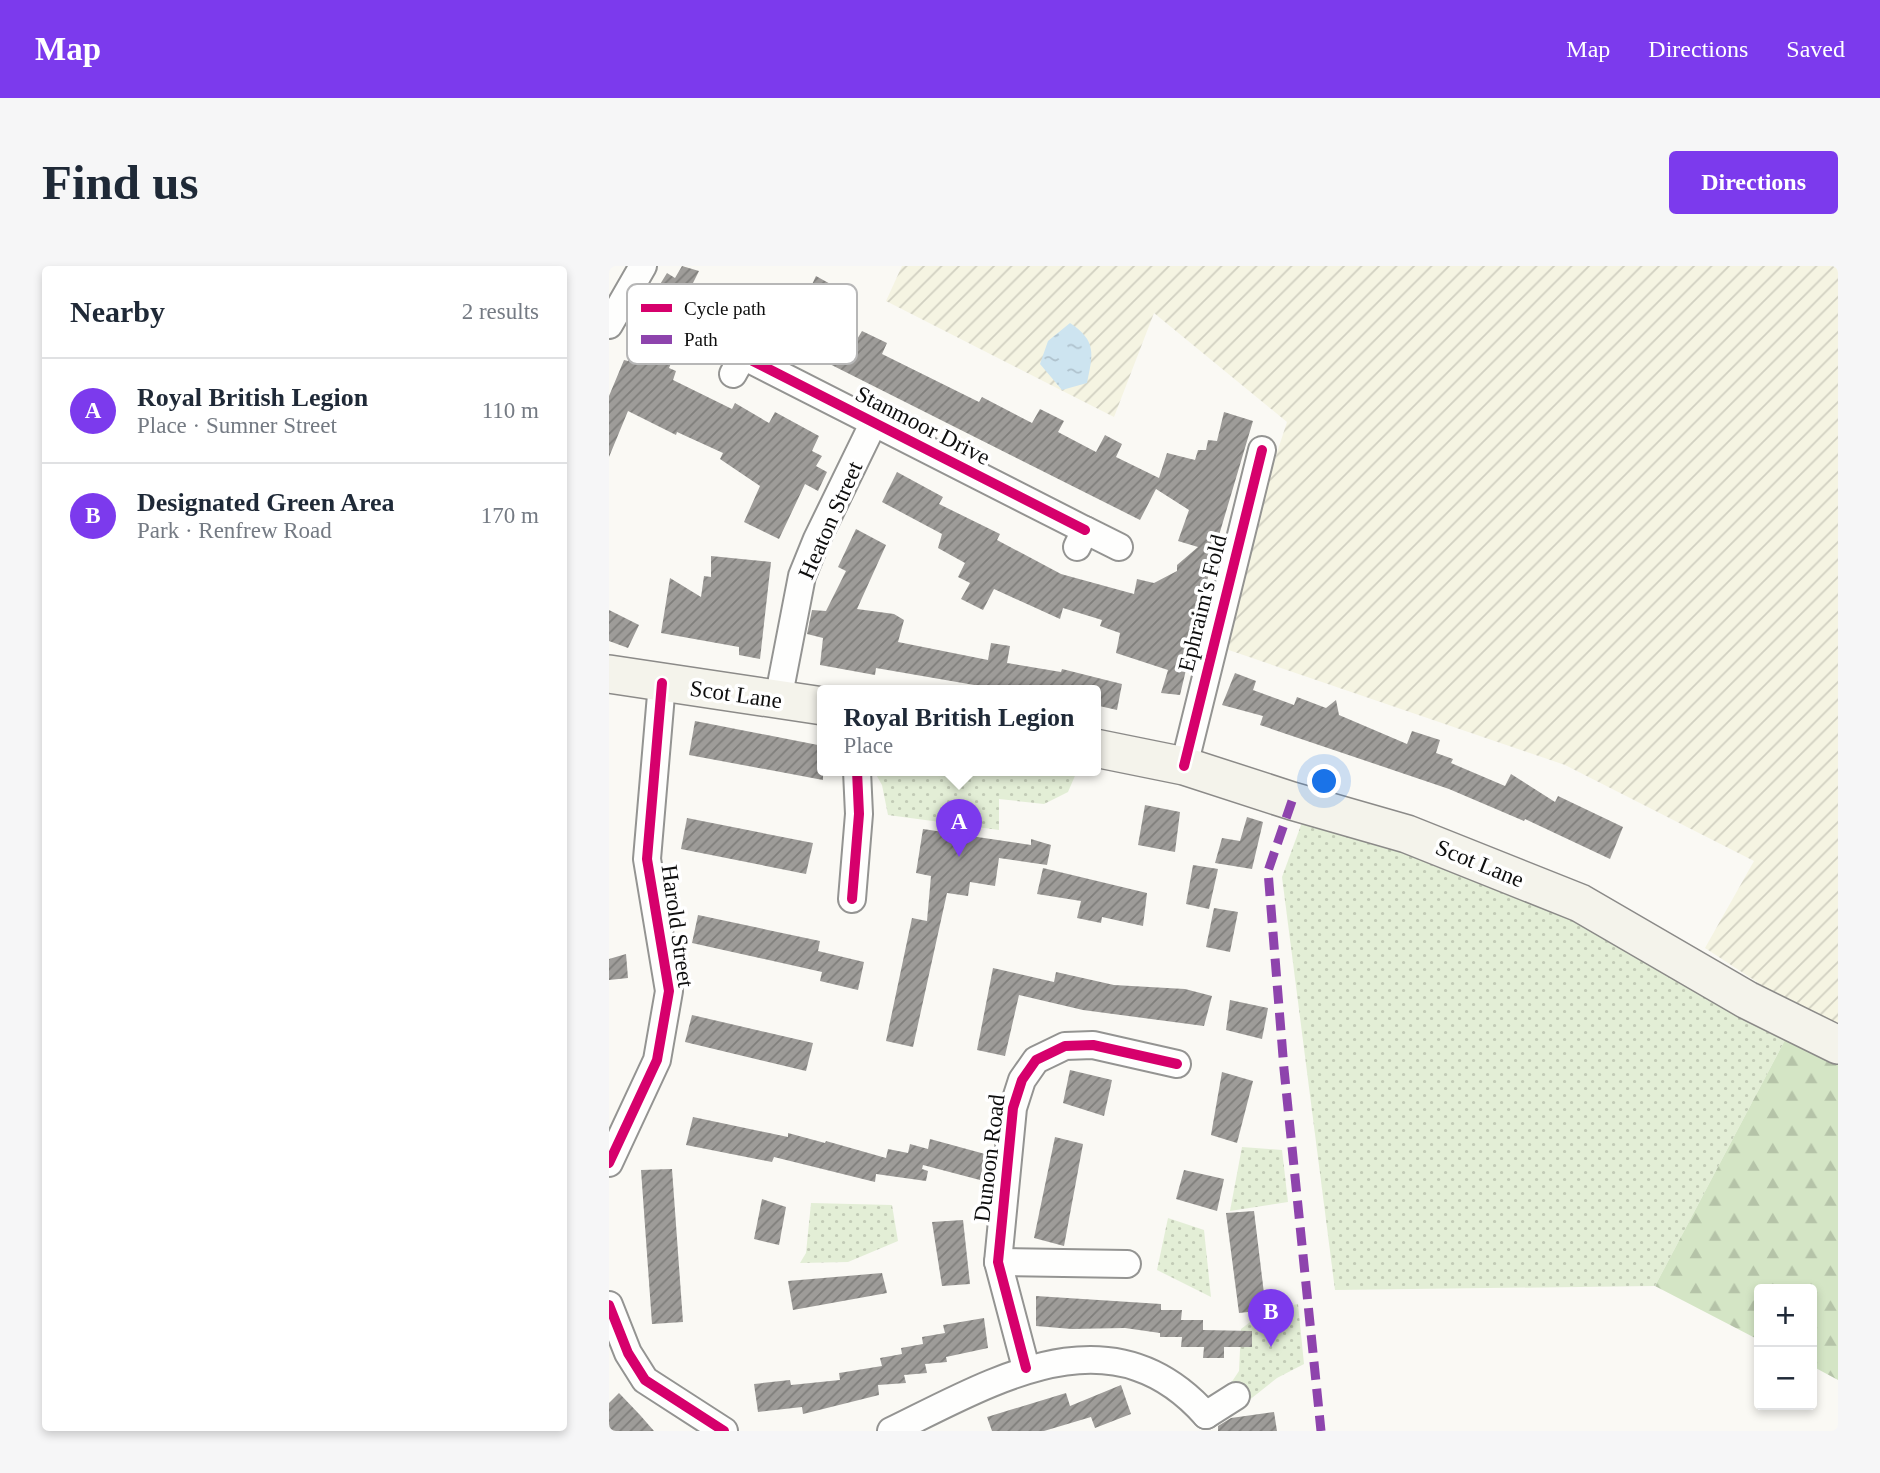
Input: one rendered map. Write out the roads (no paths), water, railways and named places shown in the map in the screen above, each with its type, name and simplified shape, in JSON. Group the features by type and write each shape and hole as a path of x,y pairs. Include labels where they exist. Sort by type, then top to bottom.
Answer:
{"main road":[{"name":"Scot Lane","path":"609,674 817,705"},
{"name":"Scot Lane","path":"1101,749 1184,766 1292,802 1408,834 1580,903 1747,1000 1838,1045"}],"street":[{"path":"633,284 643,266"},
{"path":"609,325 627,294"},
{"name":"Stanmoor Drive","path":"737,364 873,424 1081,539 1119,547"},
{"name":"Heaton Street","path":"778,700 802,576 873,424"},
{"name":"Ephraim's Fold","path":"1184,766 1262,450"},
{"name":"Harold Street","path":"610,1156 657,1060 669,991 647,859 661,683"},
{"path":"852,899 859,814 857,776"},
{"name":"Dunoon Road","path":"1026,1368 998,1262 1013,1108 1022,1080 1036,1060 1065,1046 1093,1045 1177,1064"},
{"path":"998,1262 1126,1264"},
{"path":"609,1305 628,1353 645,1380 724,1431"},
{"path":"891,1431 1026,1368 1081,1358 1141,1368 1168,1380 1207,1423 1236,1396"}],"water":[{"path":"1070,323 1089,342 1091,364 1087,383 1062,390 1040,364 1048,341"}],"place":[{"name":"Royal British Legion","path":"959,857"},
{"name":"Designated Green Area","path":"1271,1347"}]}
